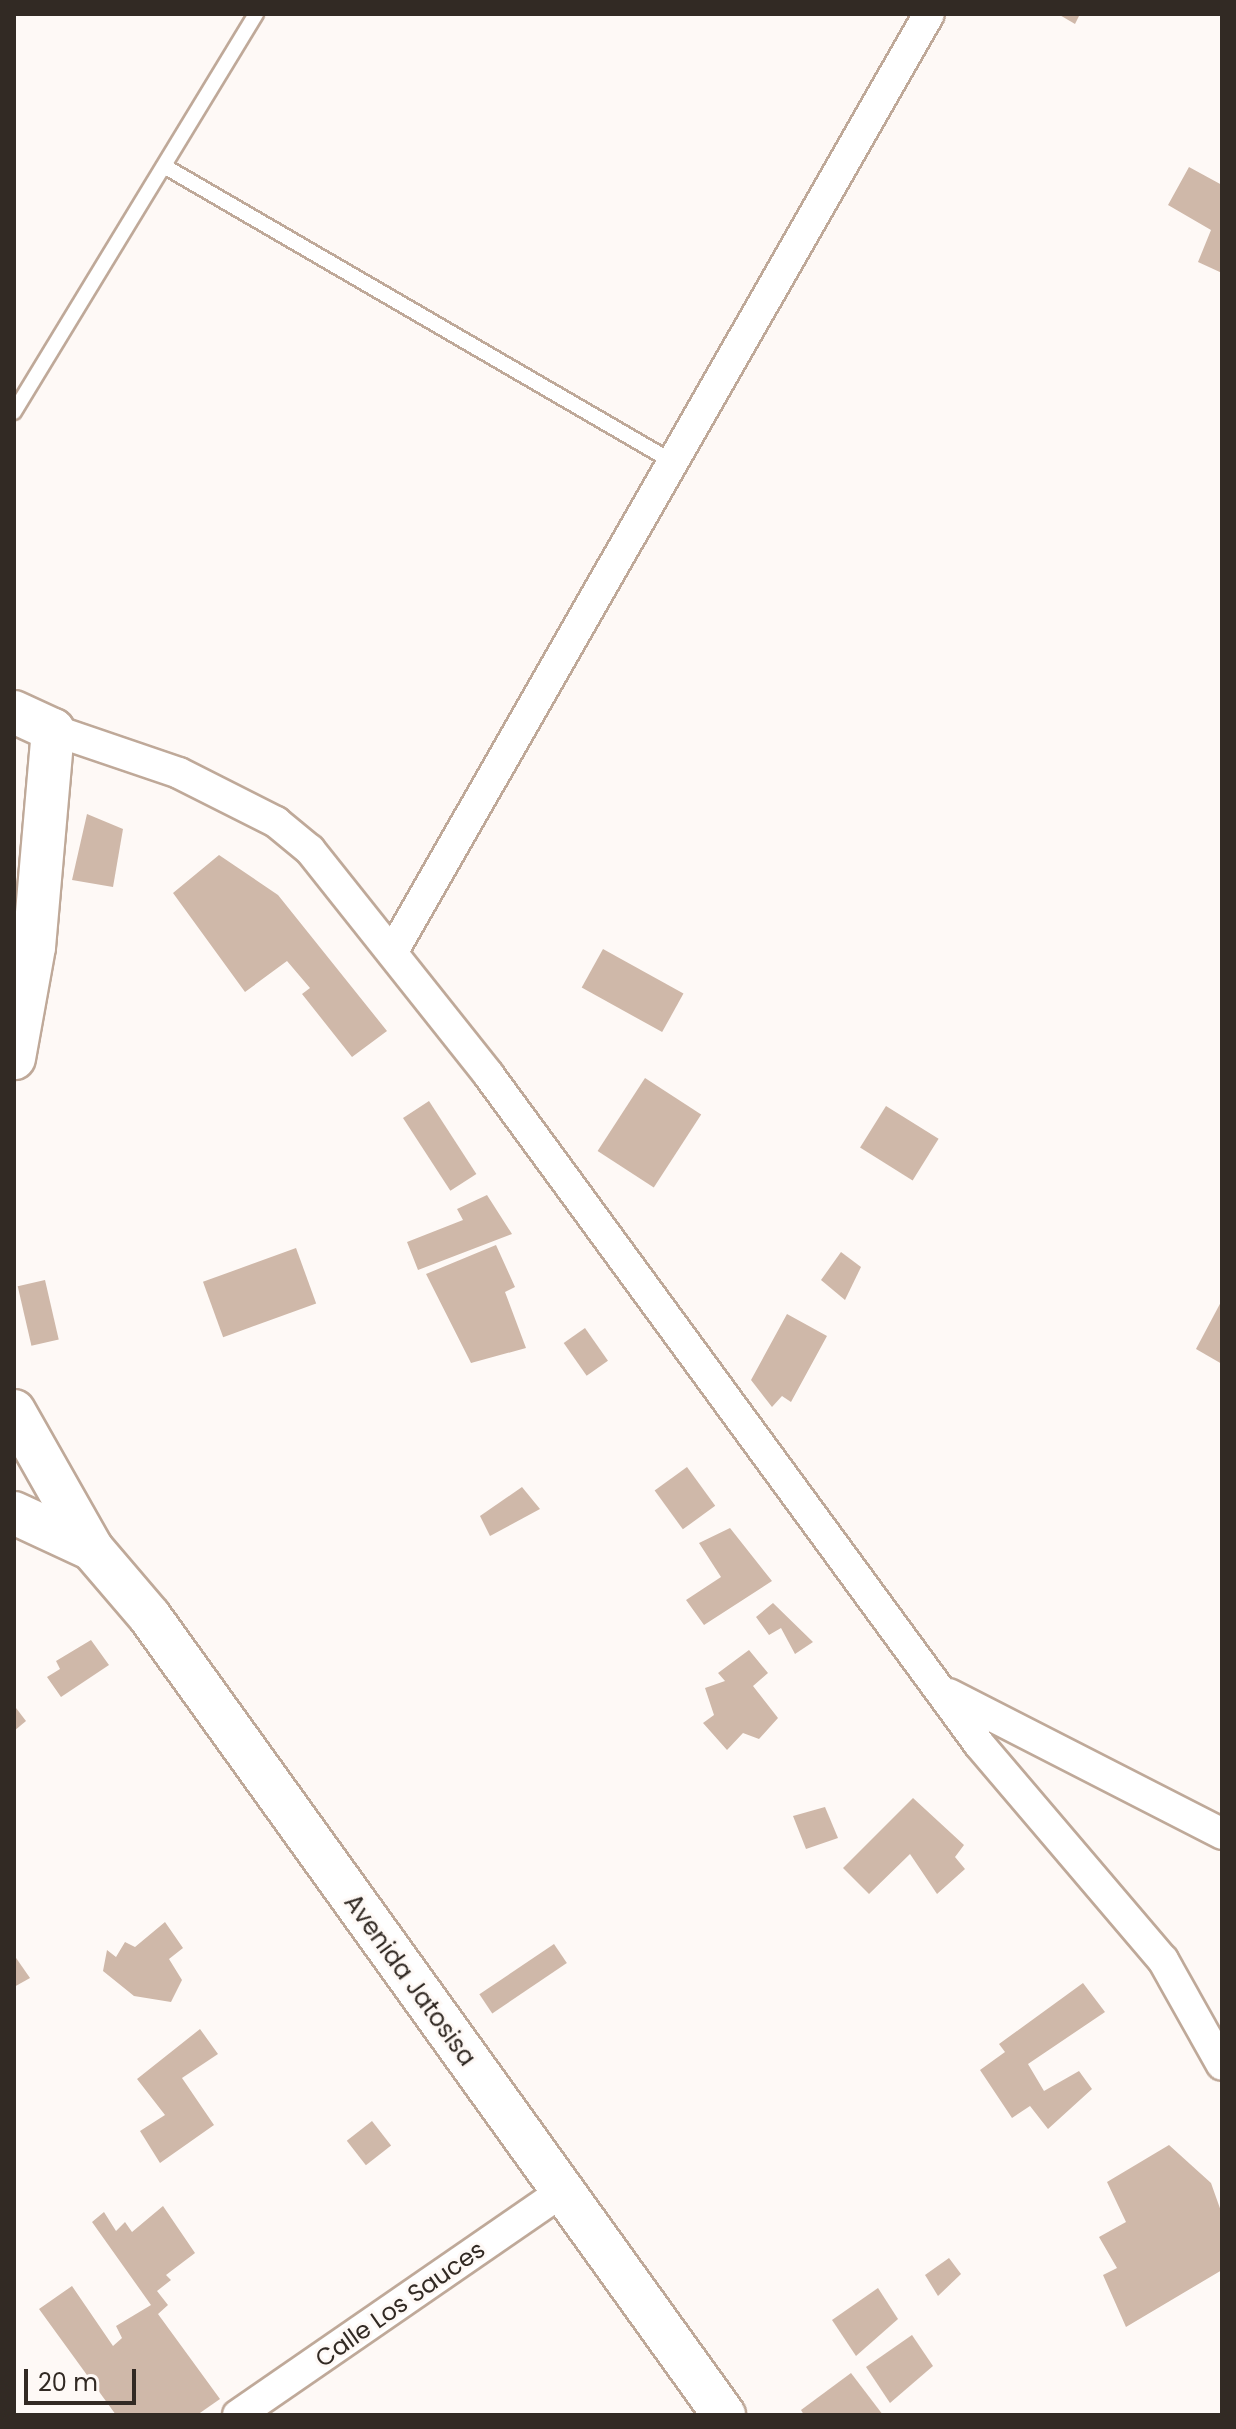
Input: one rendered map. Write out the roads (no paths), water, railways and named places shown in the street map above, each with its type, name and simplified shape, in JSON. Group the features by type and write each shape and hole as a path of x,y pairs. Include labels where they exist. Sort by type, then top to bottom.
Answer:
{"street":[{"path":"393,951 929,14"},
{"path":"14,712 53,730 179,773 276,822 393,951 949,1694 979,1744 1163,1960 1222,2065"},
{"path":"14,1058 35,932 53,730"},
{"name":"Avenida Jatosisa","path":"14,1411 92,1549 150,1617 724,2415"},
{"name":"Avenida Jatosisa","path":"14,1513 92,1549"},
{"path":"949,1694 1222,1834"},
{"name":"Calle Los Sauces","path":"238,2415 561,2192"}],"lane":[{"path":"14,412 256,14"},
{"path":"164,166 673,462"}]}
